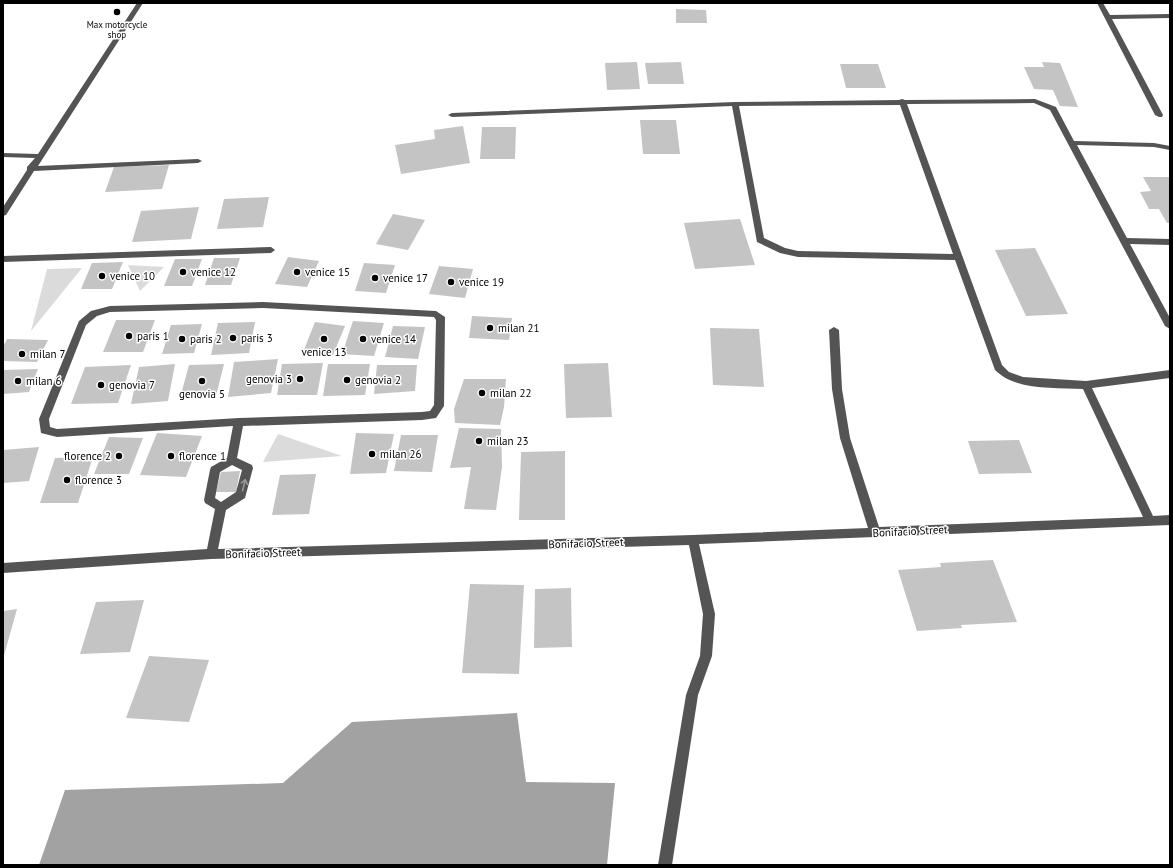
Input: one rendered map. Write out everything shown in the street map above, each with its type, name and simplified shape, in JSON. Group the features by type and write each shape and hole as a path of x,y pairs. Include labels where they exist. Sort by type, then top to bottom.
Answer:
{"street":[{"path":"3,213 30,169 140,3"},
{"path":"1100,3 1159,115"},
{"path":"1108,16 1170,16"},
{"path":"902,101 998,367 1006,375 1022,382 1086,385 1170,374"},
{"path":"452,115 735,104 902,101 1035,101 1053,109 1073,143 1170,326"},
{"path":"735,104 760,240 783,251 798,254 958,257"},
{"path":"1073,143 1154,145 1170,148"},
{"path":"3,155 39,156"},
{"path":"30,169 198,161"},
{"path":"1124,241 1170,242"},
{"path":"3,259 272,250"},
{"path":"263,305 436,314 440,317 439,406 433,415 239,422 57,433 45,430 44,419 82,323 94,313 110,309 263,305"},
{"path":"834,330 837,389 846,438 875,532"},
{"path":"1086,385 1150,520"},
{"path":"221,507 209,500 215,470 232,460 239,422"},
{"path":"211,554 221,507 241,495 248,468 232,460"},
{"name":"Bonifacio Street","path":"3,568 211,554 693,540 1170,520"},
{"path":"665,865 692,695 706,656 709,614 693,540"}],"shaded area":[{"path":"128,265 164,267 140,291"},
{"path":"82,268 31,331 47,269"},
{"path":"278,434 342,456 263,462"},
{"path":"517,713 526,782 615,783 607,865 39,865 65,790 283,783 352,722"}],"building":[{"path":"676,9 706,10 707,23 676,23"},
{"path":"637,62 640,89 607,90 605,63"},
{"path":"681,62 684,84 648,84 645,63"},
{"path":"1042,62 1060,63 1078,107 1060,106 1053,90 1034,89 1024,67 1044,67"},
{"path":"840,64 878,64 886,88 846,88"},
{"path":"640,120 676,120 680,154 643,154"},
{"path":"463,126 470,163 401,174 395,145 435,139 434,130"},
{"path":"482,127 516,127 515,159 480,159"},
{"path":"169,165 162,189 105,192 114,167"},
{"path":"1143,177 1170,177 1170,223 1167,223 1159,209 1149,209 1140,192 1151,191"},
{"path":"269,197 263,227 217,229 224,199"},
{"path":"199,207 191,239 132,242 141,211"},
{"path":"393,214 425,220 408,250 376,244"},
{"path":"740,219 755,265 695,269 684,223"},
{"path":"1035,248 1068,314 1026,316 995,250"},
{"name":"venice 15","path":"288,257 319,261 307,287 275,284"},
{"path":"214,258 240,258 231,285 205,285"},
{"name":"venice 12","path":"175,259 202,259 192,286 164,286"},
{"name":"venice 10","path":"123,262 112,289 81,289 92,263"},
{"name":"venice 17","path":"364,263 395,265 386,293 355,291"},
{"name":"venice 19","path":"439,266 473,269 465,298 429,294"},
{"name":"milan 21","path":"472,316 512,318 509,340 469,338"},
{"name":"paris 1","path":"116,320 155,320 143,352 103,352"},
{"name":"venice 14","path":"353,321 384,323 374,356 342,354"},
{"name":"paris 3","path":"255,322 249,353 211,355 218,323"},
{"name":"venice 13","path":"315,322 345,326 333,355 303,352"},
{"name":"paris 2","path":"202,324 194,353 162,354 171,325"},
{"path":"393,326 425,327 418,359 385,357"},
{"path":"710,328 759,329 764,387 713,385"},
{"name":"milan 7","path":"7,339 48,340 37,362 3,361 3,347"},
{"path":"278,359 271,393 228,397 234,362"},
{"name":"genovia 3","path":"323,363 317,395 277,395 282,364"},
{"path":"608,363 612,417 566,418 564,364"},
{"path":"175,364 168,401 131,404 139,367"},
{"name":"genovia 5","path":"224,364 216,396 180,398 189,365"},
{"name":"genovia 2","path":"328,364 370,364 365,395 323,396"},
{"name":"genovia 7","path":"131,365 118,403 71,404 85,367"},
{"path":"377,365 417,365 415,391 374,394"},
{"name":"milan 6","path":"38,369 29,392 3,394 3,370"},
{"name":"milan 22","path":"464,379 506,379 504,407 500,425 455,423 454,409"},
{"path":"459,428 501,429 502,467 496,510 464,509 471,467 450,468"},
{"name":"florence 1","path":"157,433 202,436 186,477 140,475"},
{"name":"milan 26","path":"356,433 394,434 386,473 350,474"},
{"path":"401,435 438,435 432,472 394,471"},
{"name":"florence 2","path":"109,437 143,438 129,474 94,474"},
{"path":"1019,440 1032,473 979,474 968,441"},
{"path":"39,447 29,481 3,483 3,450"},
{"path":"565,451 565,520 519,520 521,452"},
{"name":"florence 3","path":"93,457 78,503 40,503 55,458"},
{"path":"240,471 236,492 216,492 221,472"},
{"path":"316,474 309,514 272,515 280,475"},
{"path":"993,560 1017,622 961,625 962,628 917,631 898,570 941,567 940,563"},
{"path":"470,584 524,585 519,674 462,673"},
{"path":"571,588 572,647 534,648 535,589"},
{"path":"144,600 130,652 80,654 96,602"},
{"path":"17,609 3,659 3,611"},
{"path":"149,656 209,660 189,722 126,718"}],"place":[{"name":"Max motorcycle shop","path":"117,12"},
{"name":"venice 12","path":"183,272"},
{"name":"venice 15","path":"297,272"},
{"name":"venice 10","path":"102,276"},
{"name":"venice 17","path":"375,278"},
{"name":"venice 19","path":"451,282"},
{"name":"milan 21","path":"490,328"},
{"name":"paris 1","path":"129,336"},
{"name":"paris 3","path":"233,338"},
{"name":"paris 2","path":"182,339"},
{"name":"venice 13","path":"324,339"},
{"name":"venice 14","path":"363,339"},
{"name":"milan 7","path":"22,354"},
{"name":"genovia 3","path":"300,379"},
{"name":"genovia 2","path":"347,380"},
{"name":"milan 6","path":"18,381"},
{"name":"genovia 5","path":"202,381"},
{"name":"genovia 7","path":"101,385"},
{"name":"milan 22","path":"482,393"},
{"name":"milan 23","path":"479,441"},
{"name":"milan 26","path":"372,454"},
{"name":"florence 2","path":"119,456"},
{"name":"florence 1","path":"171,456"},
{"name":"florence 3","path":"67,480"}]}
